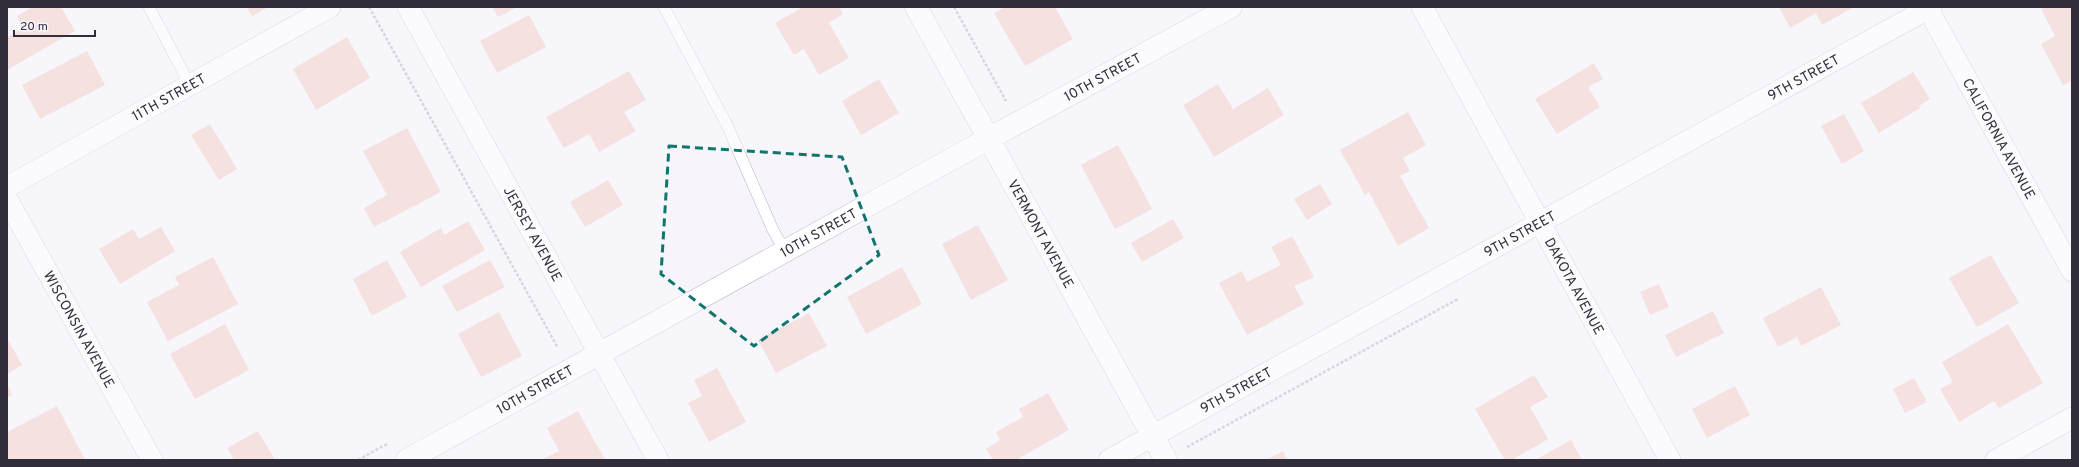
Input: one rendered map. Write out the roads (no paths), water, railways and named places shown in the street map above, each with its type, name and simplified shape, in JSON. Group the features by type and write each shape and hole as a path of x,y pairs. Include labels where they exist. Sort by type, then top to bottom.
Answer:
{"street":[{"name":"11TH STREET","path":"7,187 330,7"},
{"name":"JERSEY AVENUE","path":"408,7 658,460"},
{"name":"VERMONT AVENUE","path":"916,7 1166,460"},
{"name":"10TH STREET","path":"407,460 988,138 1231,7"},
{"name":"DAKOTA AVENUE","path":"1422,7 1670,460"},
{"name":"9TH STREET","path":"1109,460 1928,8"},
{"name":"CALIFORNIA AVENUE","path":"1928,8 2072,271"},
{"name":"WISCONSIN AVENUE","path":"7,199 152,460"},
{"path":"1996,460 2072,418"}],"lane":[{"path":"149,7 190,85"},
{"path":"664,7 727,125 773,230 785,251"}]}
